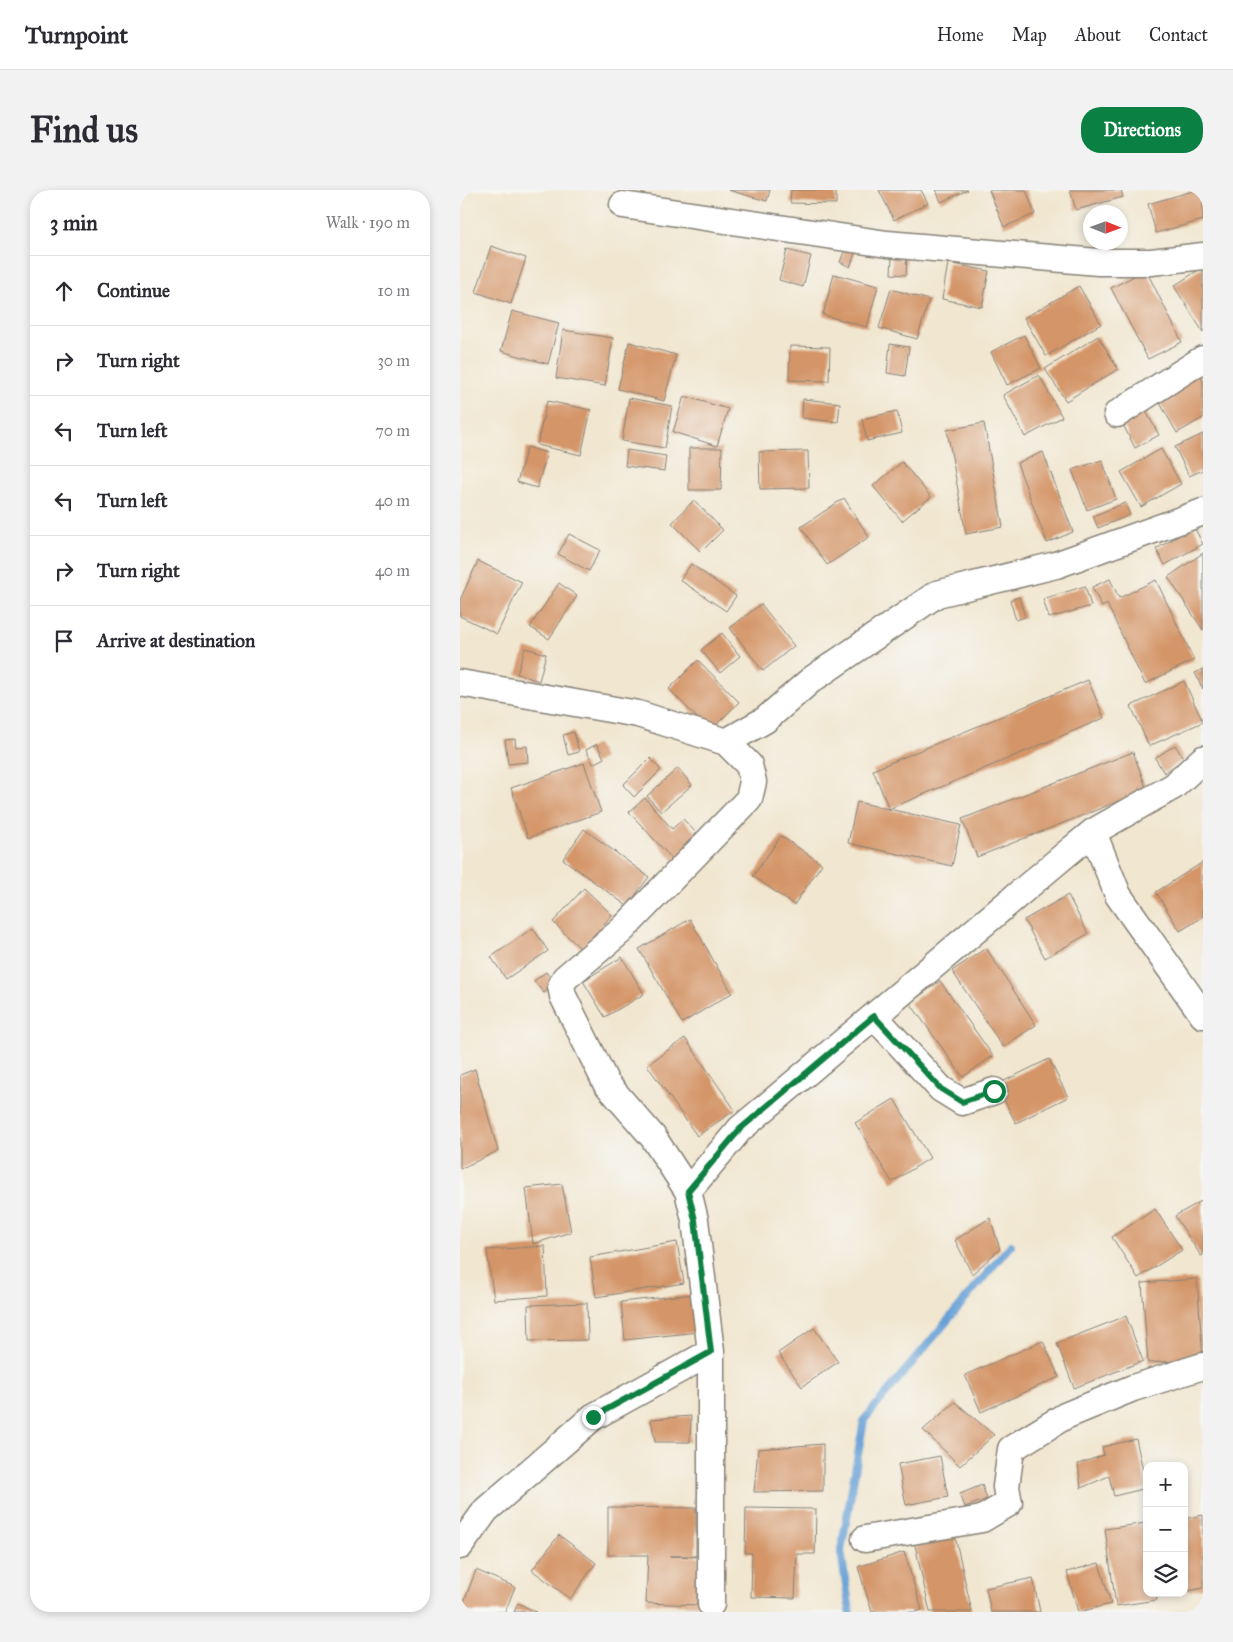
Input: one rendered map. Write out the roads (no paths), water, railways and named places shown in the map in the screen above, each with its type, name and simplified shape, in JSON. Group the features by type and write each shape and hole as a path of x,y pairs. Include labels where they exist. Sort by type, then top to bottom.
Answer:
{"street":[{"path":"623,205 887,244 1098,262 1151,262 1203,256"},
{"path":"1117,414 1203,359"},
{"path":"726,742 765,720 811,680 937,594 1056,565 1203,512"},
{"path":"460,684 638,714 726,742 749,765 752,782 749,799 622,930 565,978 561,986 563,996 606,1083 653,1137 688,1191 695,1220 711,1352 711,1604"},
{"path":"688,1191 740,1129 1093,832 1174,786 1203,759"},
{"path":"1093,832 1118,895 1203,1015"},
{"path":"874,1016 941,1089 962,1102 994,1091"},
{"path":"460,1546 486,1510 593,1417 711,1352"},
{"path":"865,1539 982,1519 1009,1503 1006,1487 1011,1450 1065,1416 1133,1388 1203,1366"}],"waterway":[{"path":"850,1612 841,1551 864,1420 1011,1245"}]}
